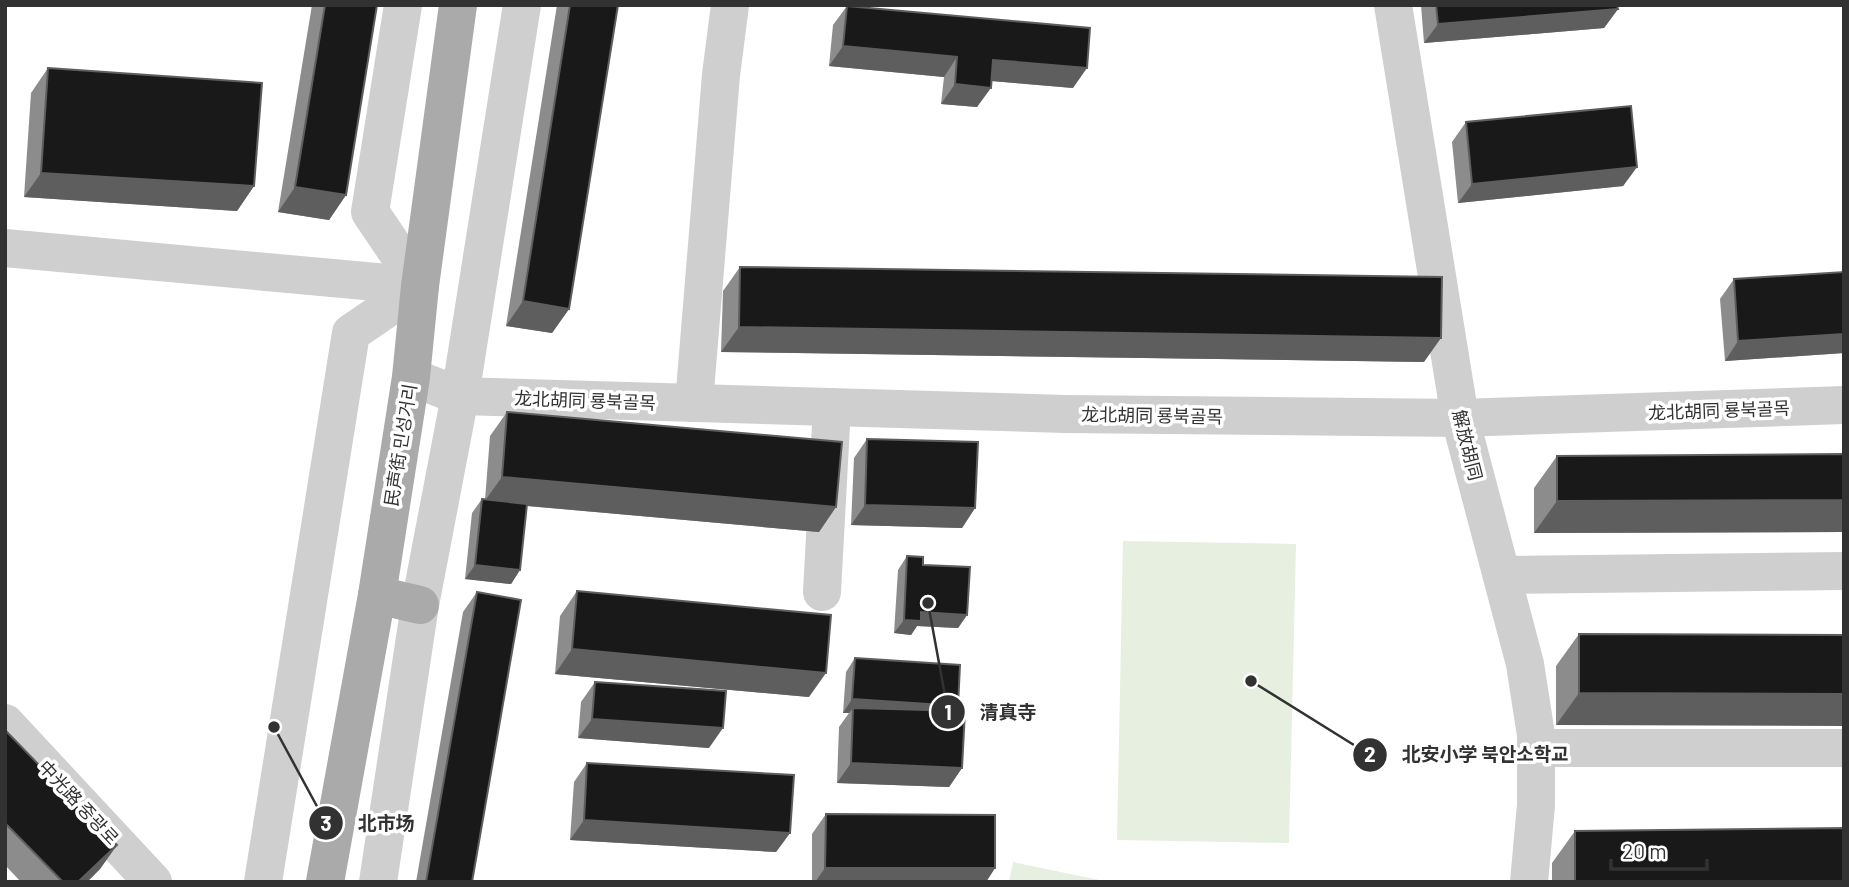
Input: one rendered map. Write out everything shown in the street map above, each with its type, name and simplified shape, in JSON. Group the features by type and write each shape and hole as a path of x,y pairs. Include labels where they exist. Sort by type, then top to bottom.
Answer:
{"main road":[{"name":"民声街 민성거리","path":"326,882 377,595 411,377 419,286 458,5"},
{"path":"377,595 420,605"}],"street":[{"path":"403,5 370,212 419,286"},
{"path":"378,882 420,605 460,396 522,5"},
{"path":"694,403 730,5"},
{"name":"解放胡同","path":"1393,5 1460,418 1525,664 1536,748 1536,805 1529,882"},
{"path":"5,248 419,286"},
{"path":"263,882 351,333 419,286"},
{"name":"龙北胡同 룡북골목","path":"411,377 460,396 1065,414 1460,418 1844,405"},
{"path":"822,592 832,407"},
{"path":"1502,575 1844,571"},
{"name":"中光路 중광로","path":"5,723 153,882"},
{"path":"1536,748 1844,748"}],"green space":[{"path":"1123,541 1296,544 1289,843 1117,840"},
{"path":"1013,862 1109,882 1009,882"}],"building":[{"path":"325,5 377,5 346,195 295,187"},
{"path":"570,5 618,5 569,309 523,301"},
{"path":"1436,5 1617,5 1618,9 1438,24"},
{"path":"847,6 1090,28 1087,68 993,60 991,88 955,84 957,57 843,46"},
{"path":"48,68 262,83 254,186 41,173"},
{"path":"1631,106 1637,167 1472,184 1466,122"},
{"path":"740,267 1442,277 1441,338 739,327"},
{"path":"1844,272 1844,334 1738,341 1734,279"},
{"path":"507,412 842,442 836,507 502,477"},
{"path":"867,439 978,442 975,508 865,505"},
{"path":"1844,454 1844,500 1557,501 1557,456"},
{"path":"482,499 527,504 520,570 475,565"},
{"path":"907,556 923,557 923,565 970,567 967,615 921,612 921,621 904,620"},
{"path":"577,591 831,615 826,673 572,649"},
{"path":"477,592 521,600 472,882 426,882"},
{"path":"1579,634 1844,635 1844,694 1579,693"},
{"path":"855,658 960,665 958,706 852,699"},
{"path":"595,682 726,691 723,728 592,719"},
{"path":"853,708 965,711 962,768 851,763"},
{"path":"5,730 117,845 78,882 63,882 5,823"},
{"path":"587,763 794,775 790,833 584,820"},
{"path":"826,814 995,815 995,868 825,868"},
{"path":"1844,828 1844,882 1575,882 1575,831"}],"place":[{"name":"清真寺","path":"928,603"},
{"name":"北安小学 북안소학교","path":"1251,681"},
{"name":"北市场","path":"274,727"}]}
